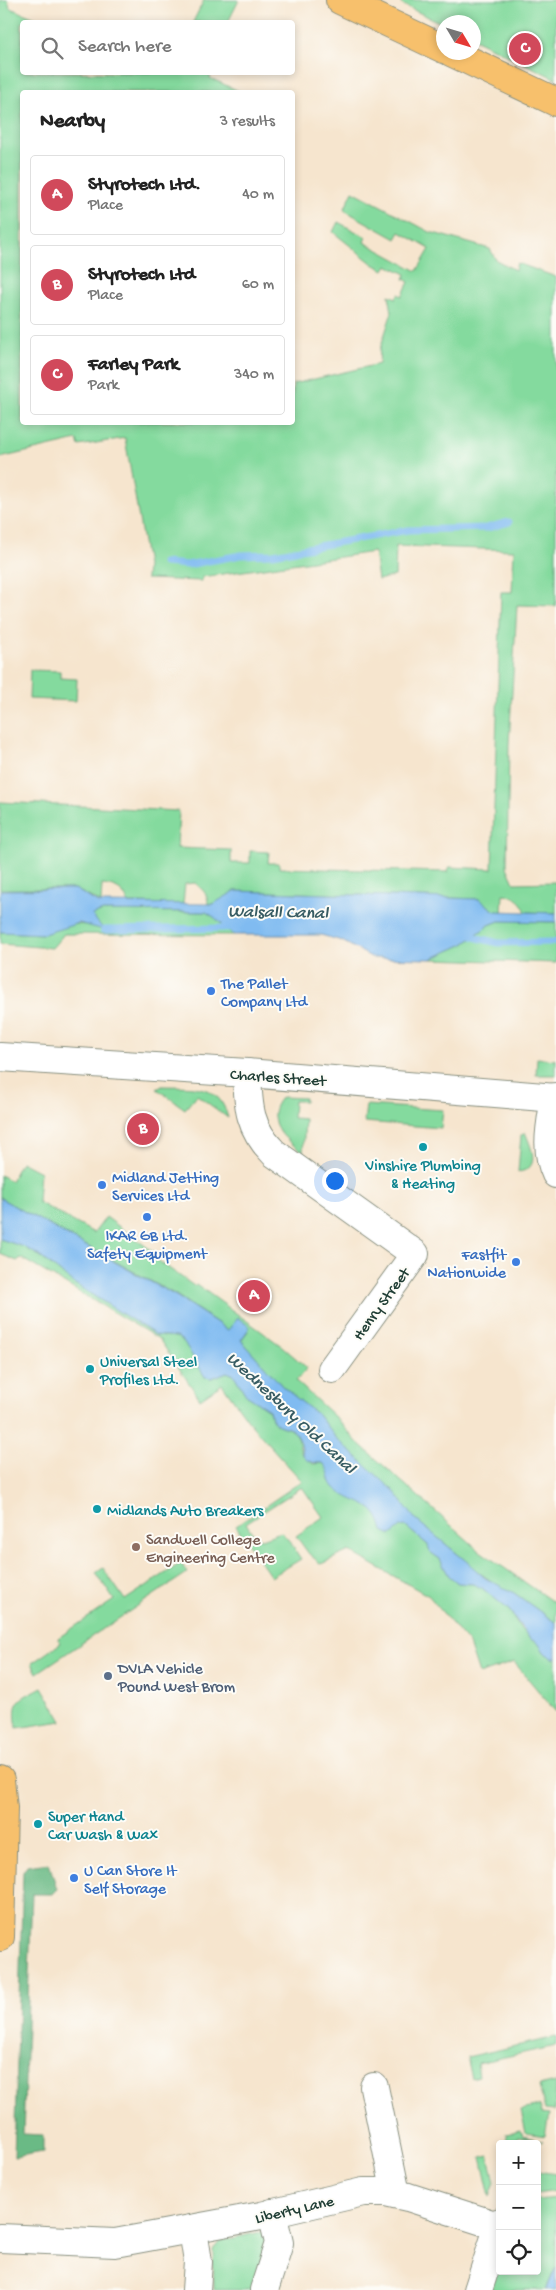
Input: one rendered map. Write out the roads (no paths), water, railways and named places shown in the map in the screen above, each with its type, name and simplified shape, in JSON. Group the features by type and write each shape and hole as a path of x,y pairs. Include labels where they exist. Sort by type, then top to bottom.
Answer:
{"main road":[{"path":"340,0 436,45"},
{"path":"468,60 556,102"},
{"path":"0,1780 2,1808 0,1937"}],"street":[{"name":"Charles Street","path":"0,1057 247,1073 556,1098"},
{"name":"Henry Street","path":"247,1073 251,1116 254,1128 262,1141 274,1153 415,1254 332,1369"},
{"path":"556,1098 548,1145 550,1158 556,1174"},
{"path":"374,2087 396,2194"},
{"name":"Liberty Lane","path":"0,2238 115,2243 193,2230 363,2192 396,2194 496,2223"},
{"path":"264,2290 279,2243 272,2213"},
{"path":"193,2230 198,2262 196,2290"},
{"name":"Liberty Lane","path":"478,2290 497,2230"}],"water":[{"name":"Walsall Canal","path":"75,889 98,903 213,904 235,891 479,899 495,911 556,913 556,922 499,921 489,925 464,944 431,959 373,958 342,941 321,935 234,935 206,912 103,911 92,915 104,930 79,923 44,934 0,932 0,890"},
{"name":"Wednesbury Old Canal","path":"0,1198 176,1296 228,1330 238,1318 250,1327 241,1340 283,1387 318,1415 335,1437 394,1491 416,1520 485,1578 514,1593 556,1623 556,1658 552,1658 545,1653 538,1643 530,1639 509,1610 482,1588 473,1584 458,1583 449,1576 440,1559 430,1552 428,1545 405,1526 391,1535 383,1531 380,1520 375,1513 334,1487 323,1463 309,1461 305,1458 297,1435 290,1429 278,1425 269,1410 246,1395 234,1375 227,1372 212,1378 205,1377 184,1342 177,1337 156,1335 75,1284 38,1255 24,1247 0,1239"},
{"path":"556,2267 556,2290 546,2290"}],"waterway":[{"path":"164,563 187,565 241,555 273,554 408,530 487,528 509,522"},
{"name":"Walsall Canal","path":"104,930 227,928"},
{"path":"474,937 498,943 556,942"}],"place":[{"name":"Farley Park","path":"525,49"},
{"name":"The Pallet Company Ltd","path":"211,991"},
{"name":"Styrotech Ltd","path":"143,1129"},
{"name":"Vinshire Plumbing & Heating","path":"423,1147"},
{"name":"Midland Jetting Services Ltd","path":"102,1185"},
{"name":"IKAR GB Ltd. Safety Equipment","path":"147,1217"},
{"name":"Fastfit Nationwide","path":"516,1262"},
{"name":"Styrotech Ltd.","path":"254,1296"},
{"name":"Universal Steel Profiles Ltd.","path":"90,1369"},
{"name":"Midlands Auto Breakers","path":"97,1509"},
{"name":"Sandwell College Engineering Centre","path":"136,1547"},
{"name":"DVLA Vehicle Pound West Brom","path":"108,1676"},
{"name":"Super Hand Car Wash & Wax","path":"38,1824"},
{"name":"U Can Store It Self Storage","path":"74,1878"}]}
